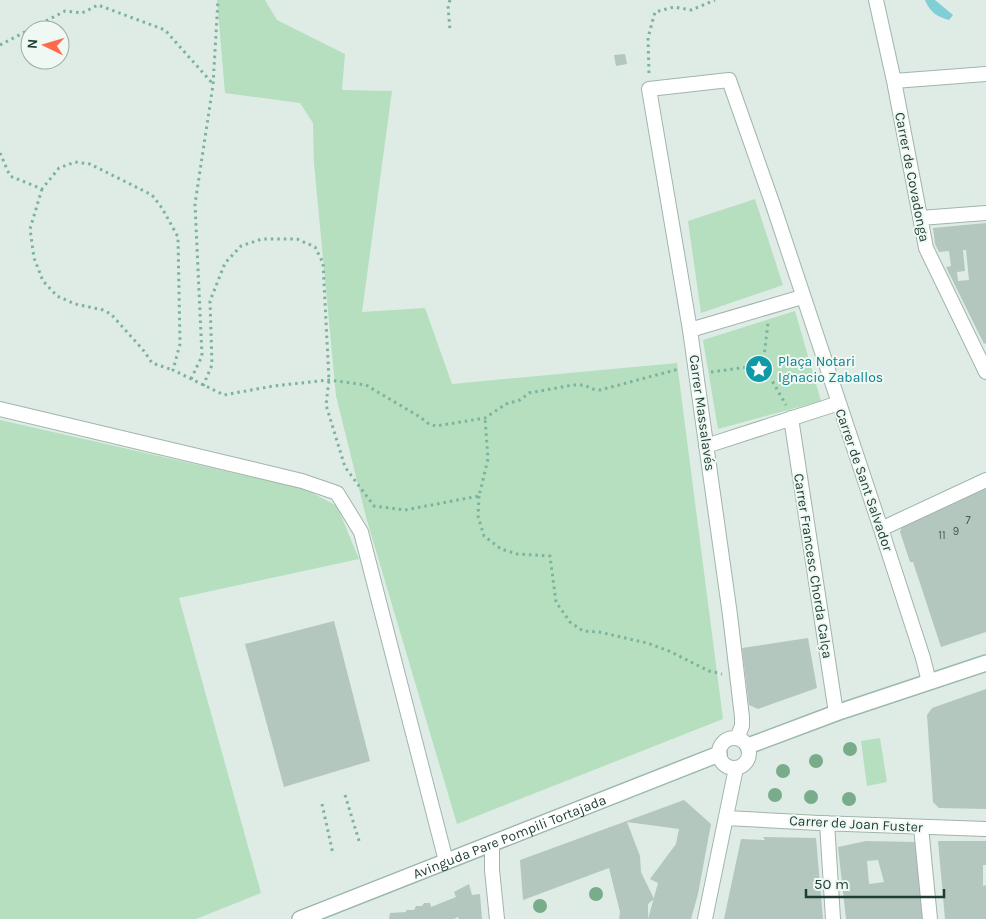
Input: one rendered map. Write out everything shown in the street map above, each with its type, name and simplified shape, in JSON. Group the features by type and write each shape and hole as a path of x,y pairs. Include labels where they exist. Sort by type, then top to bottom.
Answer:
{"street":[{"name":"Carrer de Covadonga","path":"876,0 894,81 926,248 982,354 986,372"},
{"path":"894,81 986,74"},
{"name":"Carrer de Sant Salvador","path":"649,89 729,80 773,205 802,297 881,529 923,658 928,682"},
{"name":"Carrer Massalavés","path":"649,89 690,330 700,370 706,446 742,717 742,742"},
{"path":"920,218 986,213"},
{"path":"690,330 802,297"},
{"path":"706,446 790,414 838,403"},
{"path":"0,409 302,481 337,493 360,532 446,861"},
{"name":"Carrer Francesc Chorda Calça","path":"790,414 836,713"},
{"path":"881,529 986,480"},
{"path":"742,742 986,663"},
{"path":"732,738 742,742 750,755 745,764 731,768 723,763 719,754 724,742 732,738"},
{"name":"Avinguda Pare Pompili Tortajada","path":"308,918 446,861 719,754"},
{"path":"705,919 736,768"},
{"name":"Carrer de Joan Fuster","path":"726,818 986,829"},
{"path":"827,823 833,919"},
{"path":"921,827 930,919"},
{"path":"492,843 492,870 497,919"}],"path":[{"path":"191,379 202,356 195,204 213,84 218,0"},
{"path":"450,0 448,6 450,30"},
{"path":"649,89 648,38 655,12 674,7 691,10 715,0"},
{"path":"0,45 65,11 82,13 98,5 165,30 213,84"},
{"path":"0,153 10,176 42,189"},
{"path":"173,370 180,344 178,237 162,208 152,195 90,164 75,162 59,168 42,189 30,229 34,258 43,281 57,296 75,304 103,310 111,314 144,350 152,363 173,370 224,395 273,386 329,380 366,385 429,424 436,426 486,418 506,404 520,400 529,393 573,385 584,385 592,390 600,390 674,370 763,365"},
{"path":"203,386 212,365 210,301 225,264 241,246 262,239 297,239 315,247 323,263 329,380 326,405 345,467 374,506 405,510 479,496"},
{"path":"769,317 763,365 790,414"},
{"path":"486,418 488,459 479,496 478,516 484,536 501,549 517,554 550,556 556,602 570,622 576,627 583,631 599,632 647,643 669,651 709,671 722,674"},
{"path":"346,795 360,844"},
{"path":"322,804 333,854"}],"green space":[{"path":"217,0 265,0 277,20 345,54 342,90 392,91 362,312 425,308 452,384 677,363 723,719 457,824 366,517 336,396 314,163 313,123 300,103 225,93"},
{"path":"755,199 783,285 701,313 688,221"},
{"path":"795,311 821,401 718,429 703,340"},
{"path":"0,420 305,489 337,506 359,559 179,598 261,893 196,919 0,919"},
{"path":"880,738 887,782 867,786 861,741"}],"water":[{"path":"925,0 935,0 953,15 949,20 937,16 929,8"}],"building":[{"path":"625,54 627,64 616,66 614,55"},
{"path":"986,223 986,343 984,344 946,267 951,266 949,251 939,252 935,244 933,228","holes":["963,250 966,250 969,280 958,281 957,272 965,271"]},
{"path":"986,487 986,632 941,647 913,562 910,562 900,532 903,524"},
{"path":"334,621 370,761 284,787 245,644"},
{"path":"808,638 817,688 758,709 749,705 742,648"},
{"path":"986,689 986,809 939,808 933,802 927,715 932,708"},
{"path":"684,800 711,824 698,894 691,919 619,919 620,912 609,868 523,900 520,860","holes":["627,822 679,829 676,844 650,879 658,883 654,898 641,872 640,856","653,899 648,919 648,904"]},
{"path":"763,837 816,838 823,919 724,919 741,839 765,840"},
{"path":"866,841 915,842 919,845 925,919 846,919 838,847","holes":["878,860 884,882 869,884 867,861"]},
{"path":"938,841 986,841 986,865 983,865 983,886 986,885 986,919 945,919"},
{"path":"469,884 472,895 480,894 482,919 459,919 458,917 454,919 389,919 390,913 414,910 416,906 422,906 424,903 430,903 431,907 456,897 454,892"}],"place":[{"name":"Plaça Notari Ignacio Zaballos","path":"759,369"}]}
